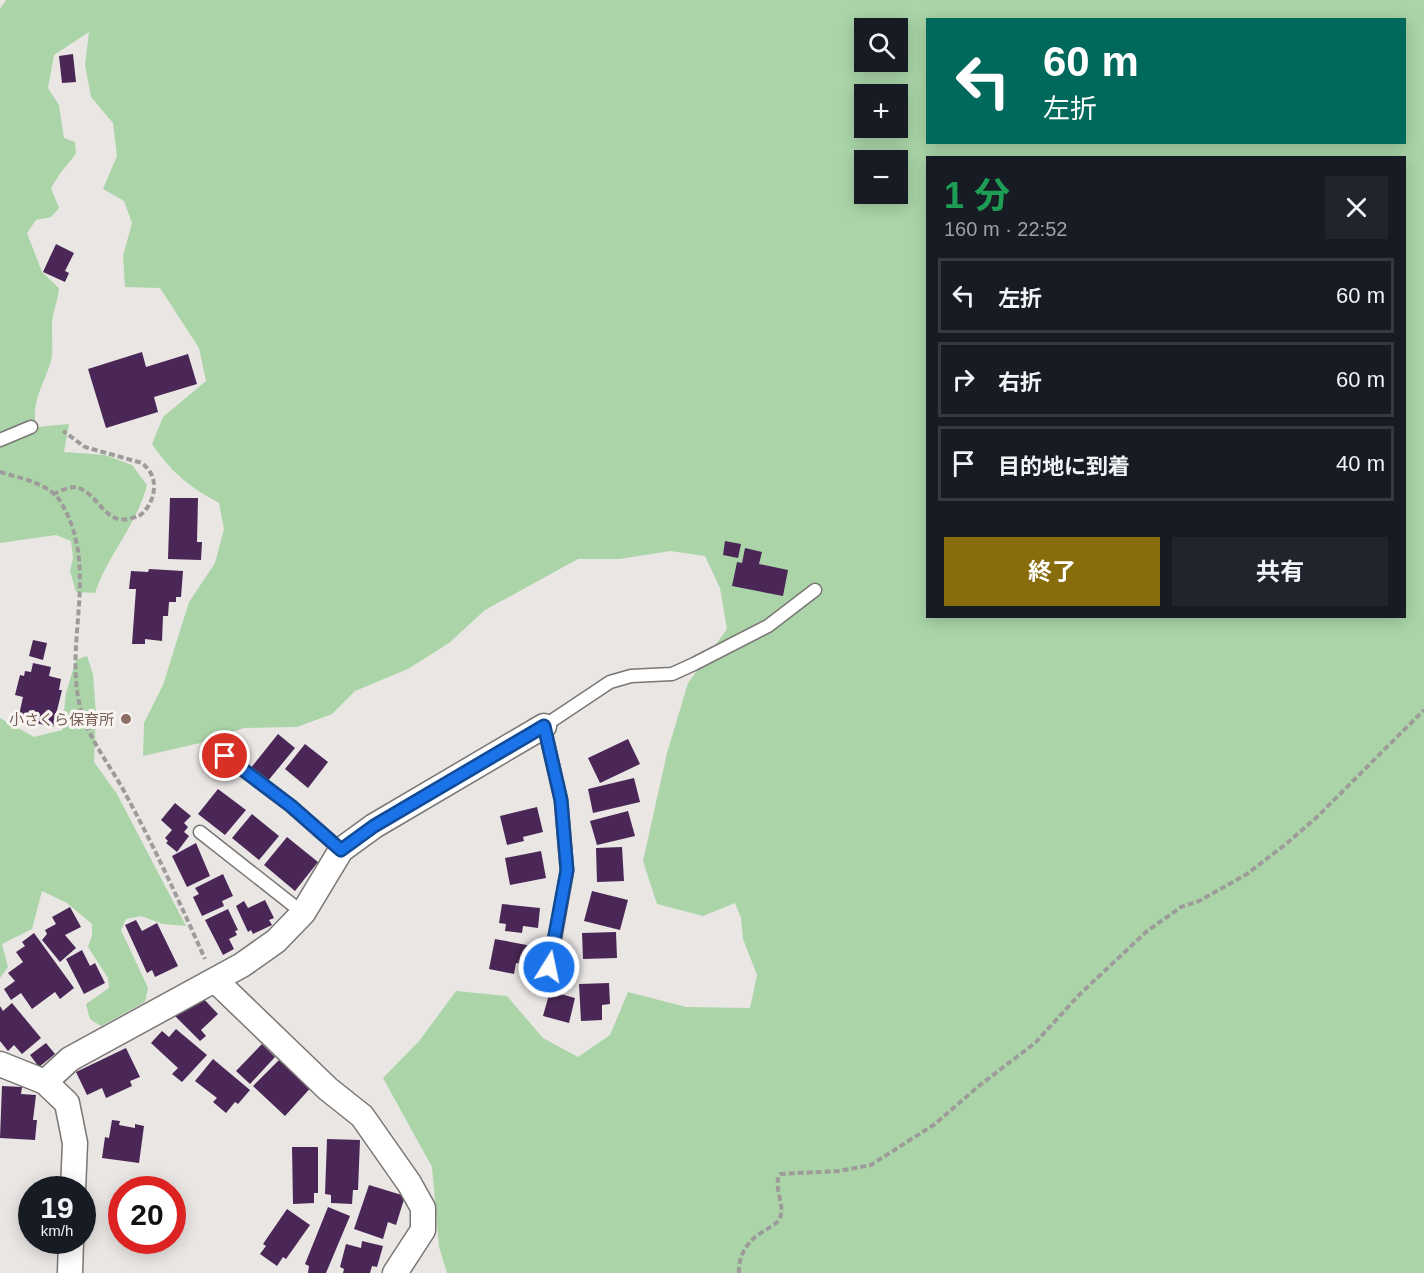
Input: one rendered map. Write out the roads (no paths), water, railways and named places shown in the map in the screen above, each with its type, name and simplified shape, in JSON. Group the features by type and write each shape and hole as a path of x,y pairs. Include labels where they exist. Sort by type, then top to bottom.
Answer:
{"street":[{"path":"45,1082 70,1059 216,981 276,941 303,913 341,850 374,826 544,726"},
{"path":"216,981 328,1089 362,1116 409,1183 423,1208 423,1230 395,1273"},
{"path":"0,1064 45,1082 67,1103 75,1143 74,1176"},
{"path":"70,1273 71,1254"}],"lane":[{"path":"0,440 31,428"},
{"path":"549,967 567,870 561,800 544,726 610,682 631,676 672,674 694,664 768,626 815,590"},
{"path":"225,756 291,806 341,850"},
{"path":"200,832 303,913"}],"place":[{"name":"小さくら保育所","path":"126,719"}]}
